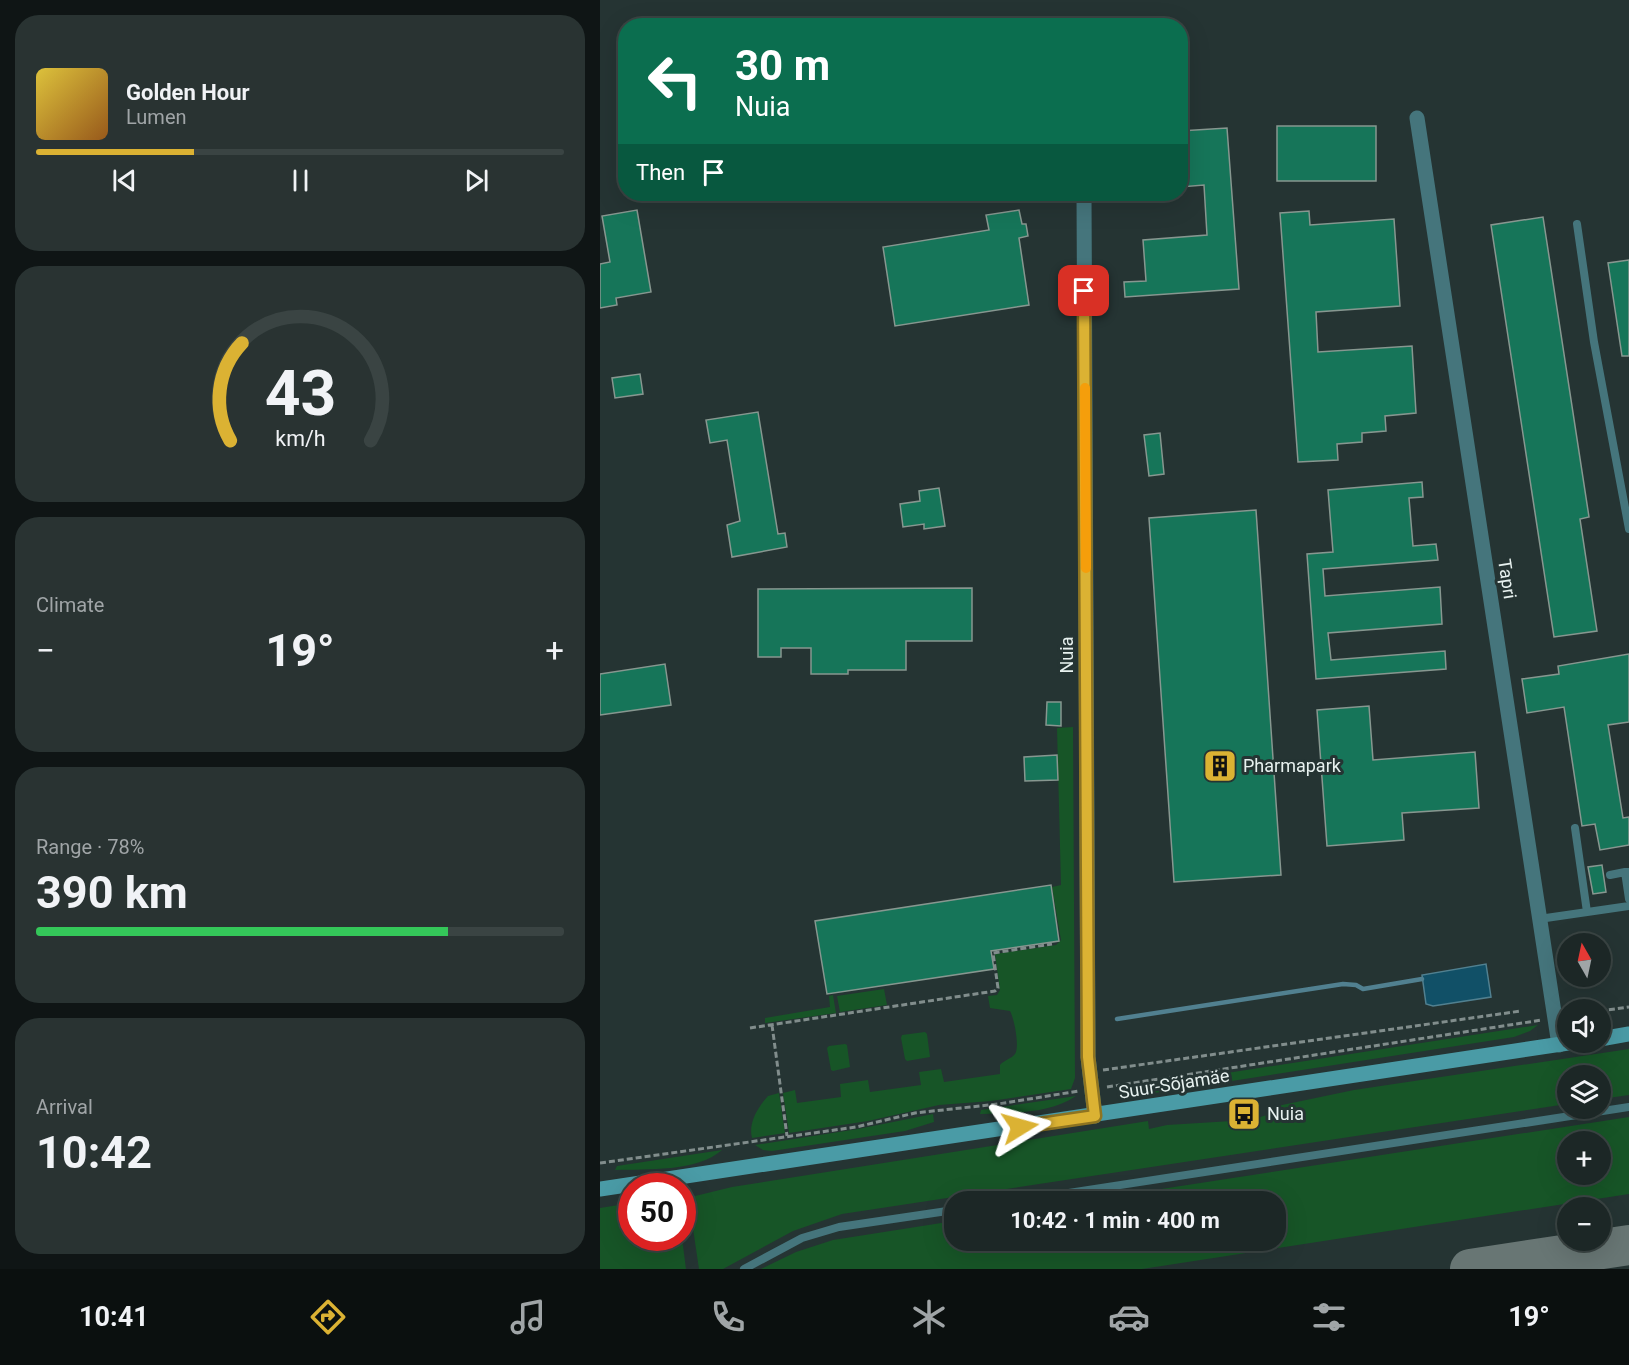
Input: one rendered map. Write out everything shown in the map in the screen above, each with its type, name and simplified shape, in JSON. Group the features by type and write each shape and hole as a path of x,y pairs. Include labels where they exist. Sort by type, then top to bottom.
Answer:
{"main road":[{"path":"1611,1037 1629,1034"},
{"name":"Suur-Sõjamäe","path":"600,1189 1557,1045"}],"street":[{"name":"Tapri","path":"1417,118 1557,1032"},
{"name":"Nuia","path":"1084,201 1090,1072 1095,1116"}],"lane":[{"path":"1577,224 1596,354 1629,529"},
{"path":"1575,828 1587,912"},
{"path":"1610,875 1627,872 1629,899"},
{"path":"1539,919 1629,906"},
{"path":"1081,1191 1629,1107"},
{"path":"744,1269 802,1238 839,1227 944,1211"}],"path":[{"path":"750,1028 995,992 998,988 993,952 1052,944"},
{"path":"1611,1009 1629,1007"},
{"path":"1090,1072 1521,1011"},
{"path":"772,1025 787,1136"}],"green space":[{"path":"1073,727 1075,1078 1071,1089 991,1101 939,1105 868,1121 789,1133 783,1093 795,1090 797,1103 841,1097 840,1084 868,1080 870,1092 921,1085 919,1072 941,1069 944,1082 1000,1074 1000,1065 1015,1054 1017,1039 1010,1011 990,1008 988,996 997,995 1000,990 995,954 1056,945 1061,940 1052,887 1061,885 1057,728"},
{"path":"884,989 887,1005 840,1012 837,996"},
{"path":"833,995 836,1013 765,1023 765,1018 830,1007 829,996"},
{"path":"1538,1025 1514,1037 1154,1093 1153,1087 1156,1084"},
{"path":"925,1032 930,1057 907,1061 902,1035"},
{"path":"845,1044 850,1067 833,1071 827,1048"},
{"path":"1629,1049 1629,1095 1611,1098 1611,1065 1557,1065 1557,1106 994,1191 944,1191 944,1199 842,1214 793,1231 723,1269 699,1269 696,1249 696,1196 732,1187 1148,1121 1149,1129 1167,1125 1232,1121 1240,1123 1267,1115 1267,1108 1354,1090"},
{"path":"779,1093 785,1133 752,1138 751,1127 757,1110 768,1096"},
{"path":"1076,1096 1042,1110 980,1114 981,1110"},
{"path":"933,1114 934,1122 905,1131 772,1151 763,1150 755,1145 858,1129"},
{"path":"1629,1117 1629,1194 1610,1197 1557,1197 1557,1205 1286,1247 1286,1191 1148,1191"},
{"path":"722,1150 712,1157 686,1166 615,1170 617,1166"},
{"path":"618,1205 618,1251 684,1251 686,1269 600,1269 600,1208"},
{"path":"944,1223 944,1251 1259,1251 1142,1269 761,1269 796,1252 833,1240"}],"water":[{"path":"1486,964 1491,997 1433,1006 1426,1004 1422,975"}],"building":[{"path":"1277,126 1376,126 1376,181 1277,181"},
{"path":"1227,128 1239,289 1125,297 1124,282 1146,281 1143,240 1207,235 1204,185 1188,186 1188,130"},
{"path":"637,210 651,292 616,298 617,305 600,308 600,264 610,262 602,216"},
{"path":"1019,210 1022,224 1026,224 1028,236 1019,238 1029,305 895,326 883,247 989,230 986,215"},
{"path":"1309,211 1310,225 1394,219 1400,306 1316,312 1318,352 1412,346 1416,413 1385,416 1386,431 1362,433 1362,442 1337,444 1338,460 1298,462 1280,213"},
{"path":"1543,217 1589,517 1580,519 1597,631 1554,637 1491,225"},
{"path":"1629,260 1629,356 1622,356 1608,263"},
{"path":"640,374 643,394 615,398 612,378"},
{"path":"758,412 778,534 785,533 787,547 732,557 727,525 740,521 727,440 710,443 706,420"},
{"path":"1160,433 1164,474 1149,476 1144,435"},
{"path":"1422,482 1423,497 1409,498 1413,546 1436,544 1438,560 1323,569 1325,596 1440,587 1442,624 1328,633 1331,660 1445,651 1446,669 1316,679 1307,554 1333,552 1328,490"},
{"path":"939,488 945,526 924,529 924,524 903,527 900,504 920,501 919,491"},
{"name":"Pharmapark","path":"1256,510 1281,875 1174,882 1149,518"},
{"path":"972,588 972,641 906,641 906,670 848,670 848,674 811,674 811,648 781,648 781,657 758,657 758,589"},
{"path":"1629,654 1629,722 1608,725 1623,818 1629,817 1629,845 1600,850 1595,824 1582,826 1564,707 1527,713 1522,679 1559,674 1558,666"},
{"path":"665,664 671,705 600,715 600,674"},
{"path":"1047,702 1061,702 1061,726 1046,725"},
{"path":"1369,706 1373,760 1475,752 1479,808 1402,813 1404,840 1327,846 1317,710"},
{"path":"1057,755 1058,780 1025,781 1024,757"},
{"path":"1602,865 1606,892 1593,894 1588,867"},
{"path":"1051,885 1059,941 991,951 994,969 827,994 815,921"}],"waterway":[{"path":"1117,1019 1343,984 1356,985 1363,989 1422,979"}],"taxiway":[{"path":"1470,1269 1629,1245"}],"slow traffic":[{"path":"1085,388 1086,568"}],"place":[{"name":"Pharmapark","path":"1220,766"},
{"name":"Nuia","path":"1244,1114"}],"route":[{"path":"1020,1127 1095,1116 1088,1057 1084,291"}]}
